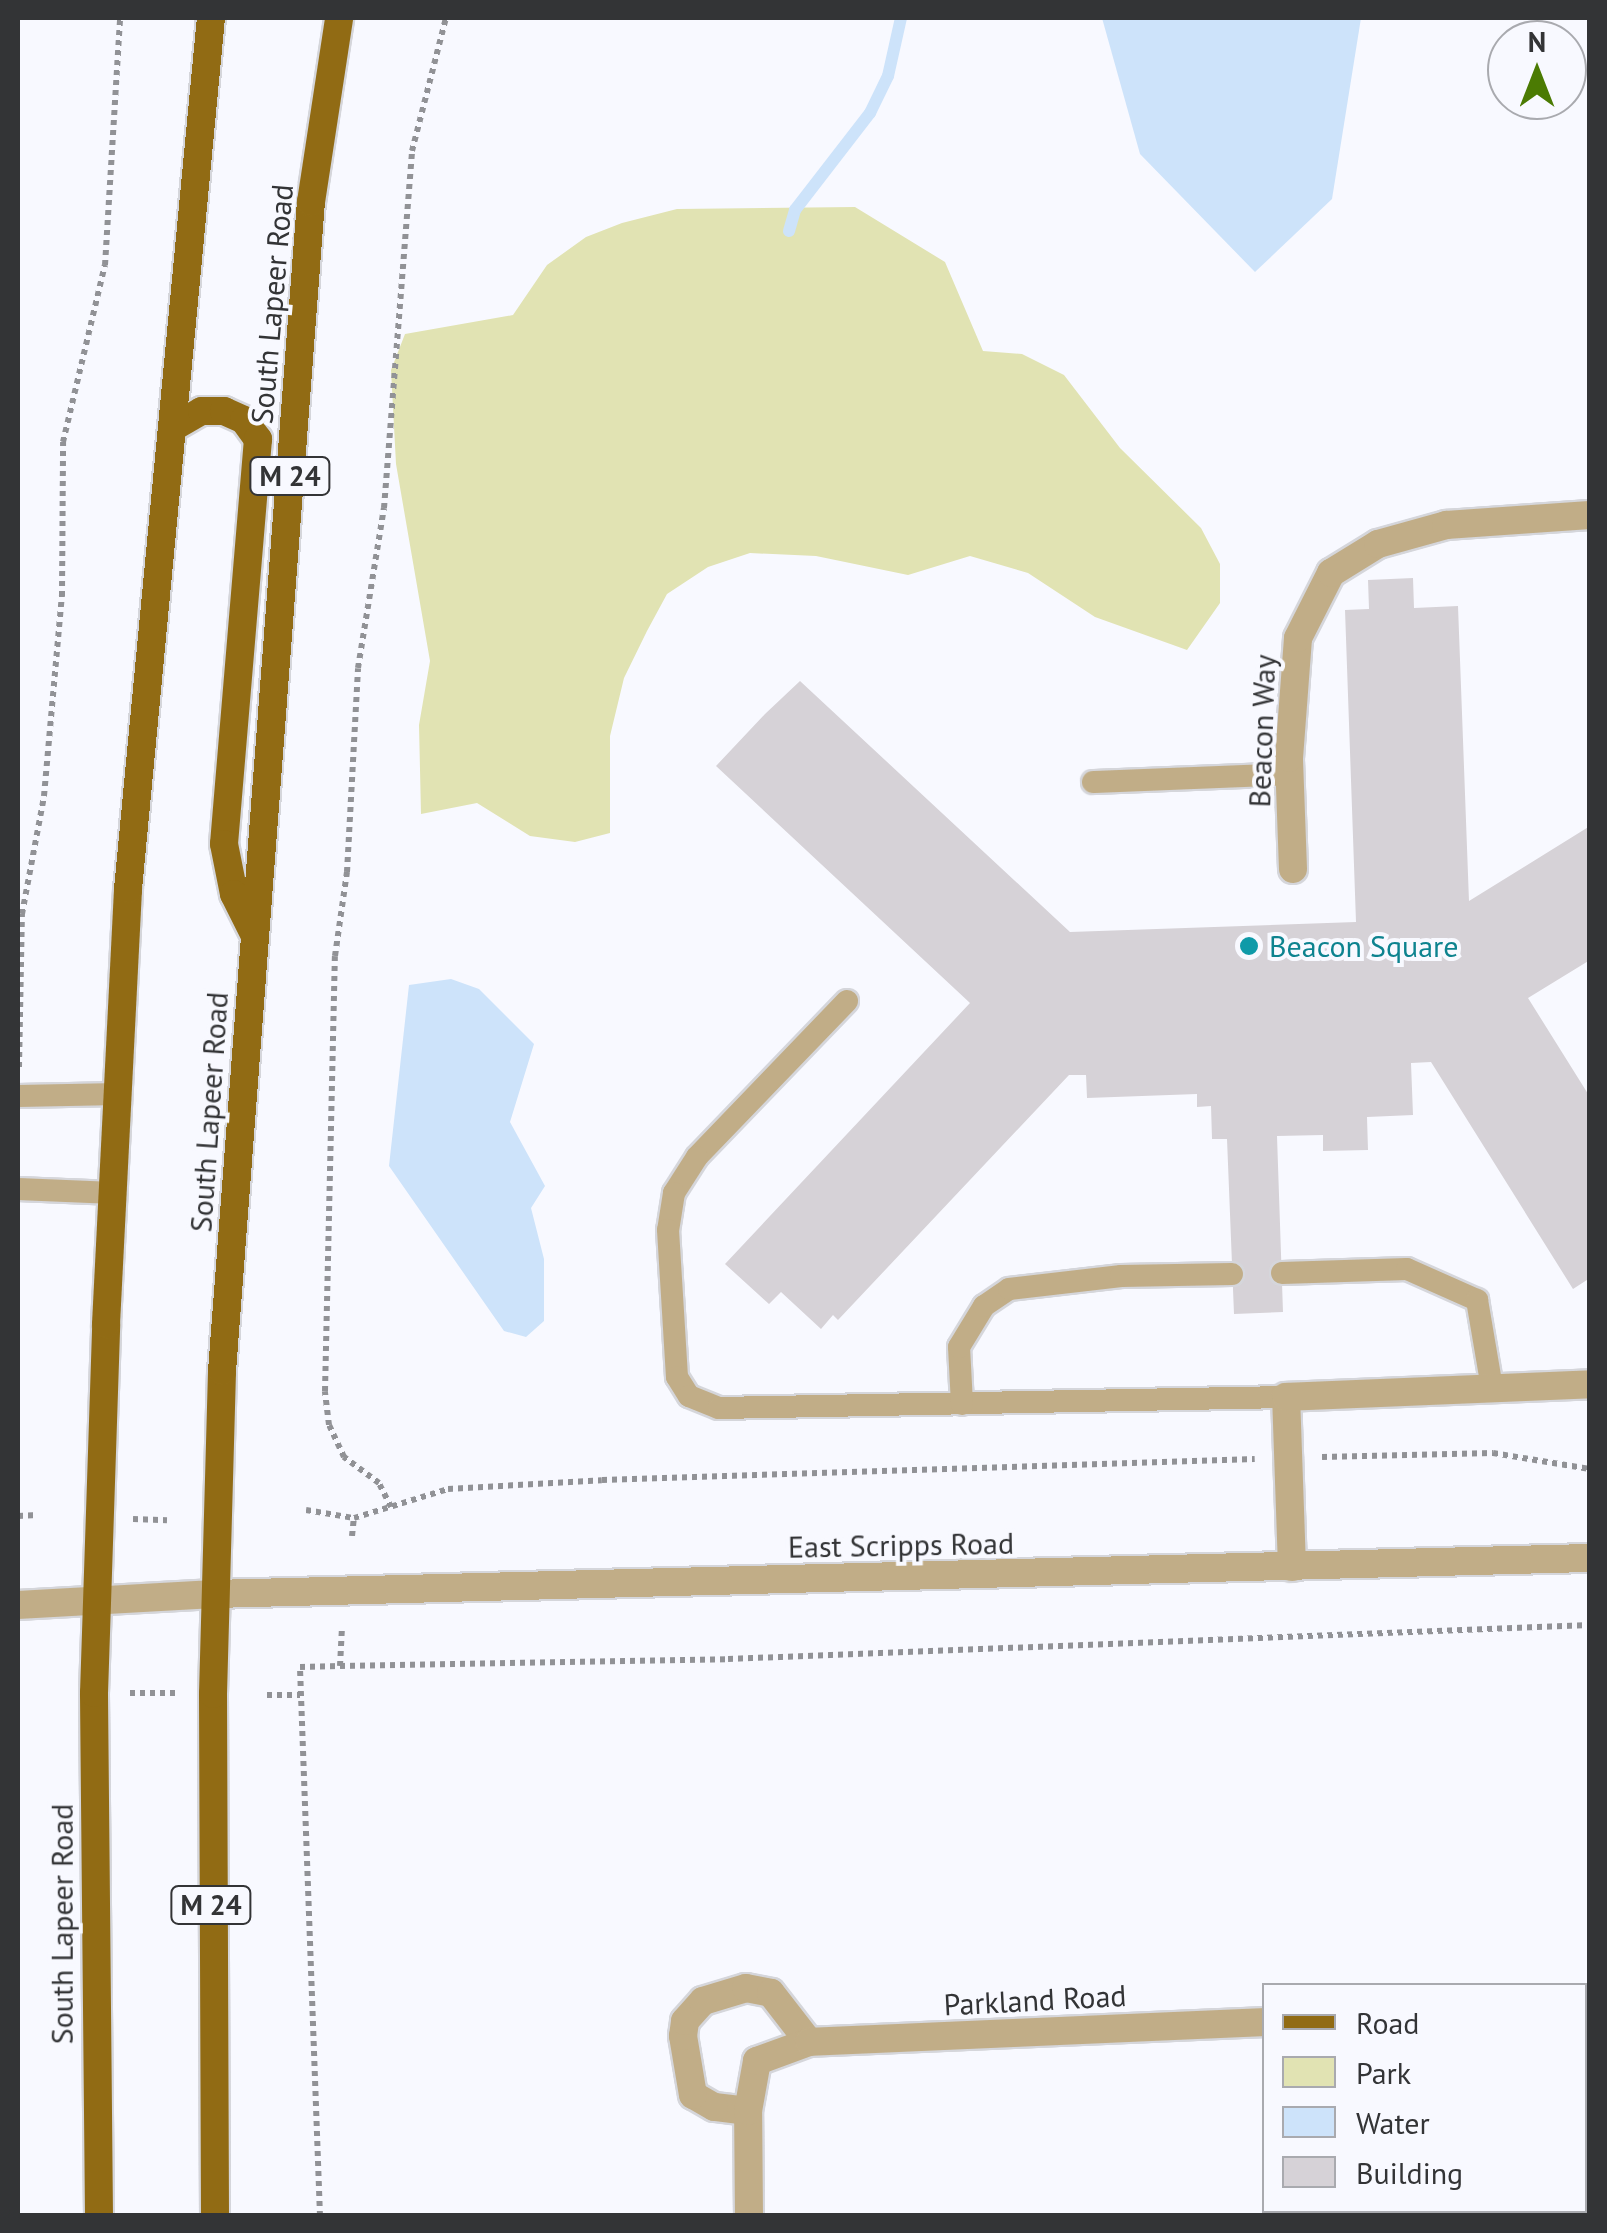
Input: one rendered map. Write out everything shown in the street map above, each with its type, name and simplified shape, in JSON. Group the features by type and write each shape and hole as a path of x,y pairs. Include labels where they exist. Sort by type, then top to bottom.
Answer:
{"main road":[{"name":"South Lapeer Road","path":"99,2216 95,1602 128,890 211,18"},
{"name":"South Lapeer Road","path":"214,2216 214,1594 222,1371 311,202 339,18"},
{"path":"172,428 202,411 224,412 244,420 258,439 224,844 234,894 255,935"}],"street":[{"name":"Beacon Way","path":"1293,869 1289,774 1298,638 1330,572 1378,544 1446,525 1590,515"},
{"path":"1292,1567 1286,1397 1590,1384"},
{"name":"East Scripps Road","path":"18,1605 214,1594 1590,1558"},
{"path":"748,2111 714,2106 694,2095 683,2036 685,2021 703,2001 746,1988 771,1993 809,2042"},
{"name":"Parkland Road","path":"749,2216 748,2111 757,2061 809,2042 1262,2022"}],"lane":[{"path":"1093,782 1289,774"},
{"path":"847,1001 696,1157 674,1194 668,1230 678,1376 689,1396 719,1408 1286,1397"},
{"path":"18,1092 119,1094"},
{"path":"18,1189 114,1193"},
{"path":"1282,1273 1407,1269 1477,1300 1492,1388"},
{"path":"962,1404 959,1347 984,1306 1009,1289 1121,1276 1232,1274"}],"path":[{"path":"18,1092 22,914 44,796 62,596 63,442 105,265 120,18"},
{"path":"391,1508 379,1483 344,1457 329,1425 324,1390 334,976 348,872 358,668 386,489 412,151 446,18"},
{"path":"306,1510 354,1518 448,1489 602,1480 1288,1458 1494,1452 1590,1469"},
{"path":"18,1516 37,1515"},
{"path":"352,1536 354,1518"},
{"path":"133,1520 167,1520"},
{"path":"340,1666 342,1625"},
{"path":"320,2216 300,1667 748,1658 1590,1625"},
{"path":"130,1692 178,1693"},
{"path":"266,1696 300,1696"}],"green space":[{"path":"855,207 945,262 983,351 1022,354 1064,375 1120,448 1201,528 1220,564 1220,603 1187,650 1095,617 1028,573 970,556 908,575 816,556 750,553 708,567 667,594 647,631 624,678 610,736 610,833 575,842 530,836 477,803 421,814 419,725 430,661 396,464 391,370 405,334 513,315 547,265 586,237 622,223 677,209"}],"water":[{"path":"1102,18 1361,18 1332,199 1255,272 1140,154"},
{"path":"451,979 479,989 534,1044 510,1122 545,1186 531,1208 544,1259 544,1321 526,1337 504,1331 389,1166 409,985"}],"building":[{"name":"Beacon Square","path":"1413,578 1414,608 1458,606 1469,901 1590,826 1590,960 1528,998 1590,1097 1590,1278 1573,1289 1431,1062 1411,1063 1413,1115 1367,1117 1368,1150 1323,1151 1323,1135 1277,1136 1283,1312 1234,1314 1227,1139 1212,1139 1211,1106 1197,1107 1197,1094 1087,1098 1086,1075 1069,1075 838,1320 833,1315 821,1329 781,1292 769,1304 725,1264 970,1003 716,766 765,714 800,681 1070,932 1356,922 1345,610 1369,609 1368,580"}],"waterway":[{"path":"789,231 795,210 870,113 888,76 901,18"}],"place":[{"name":"Beacon Square","path":"1249,946"}]}
